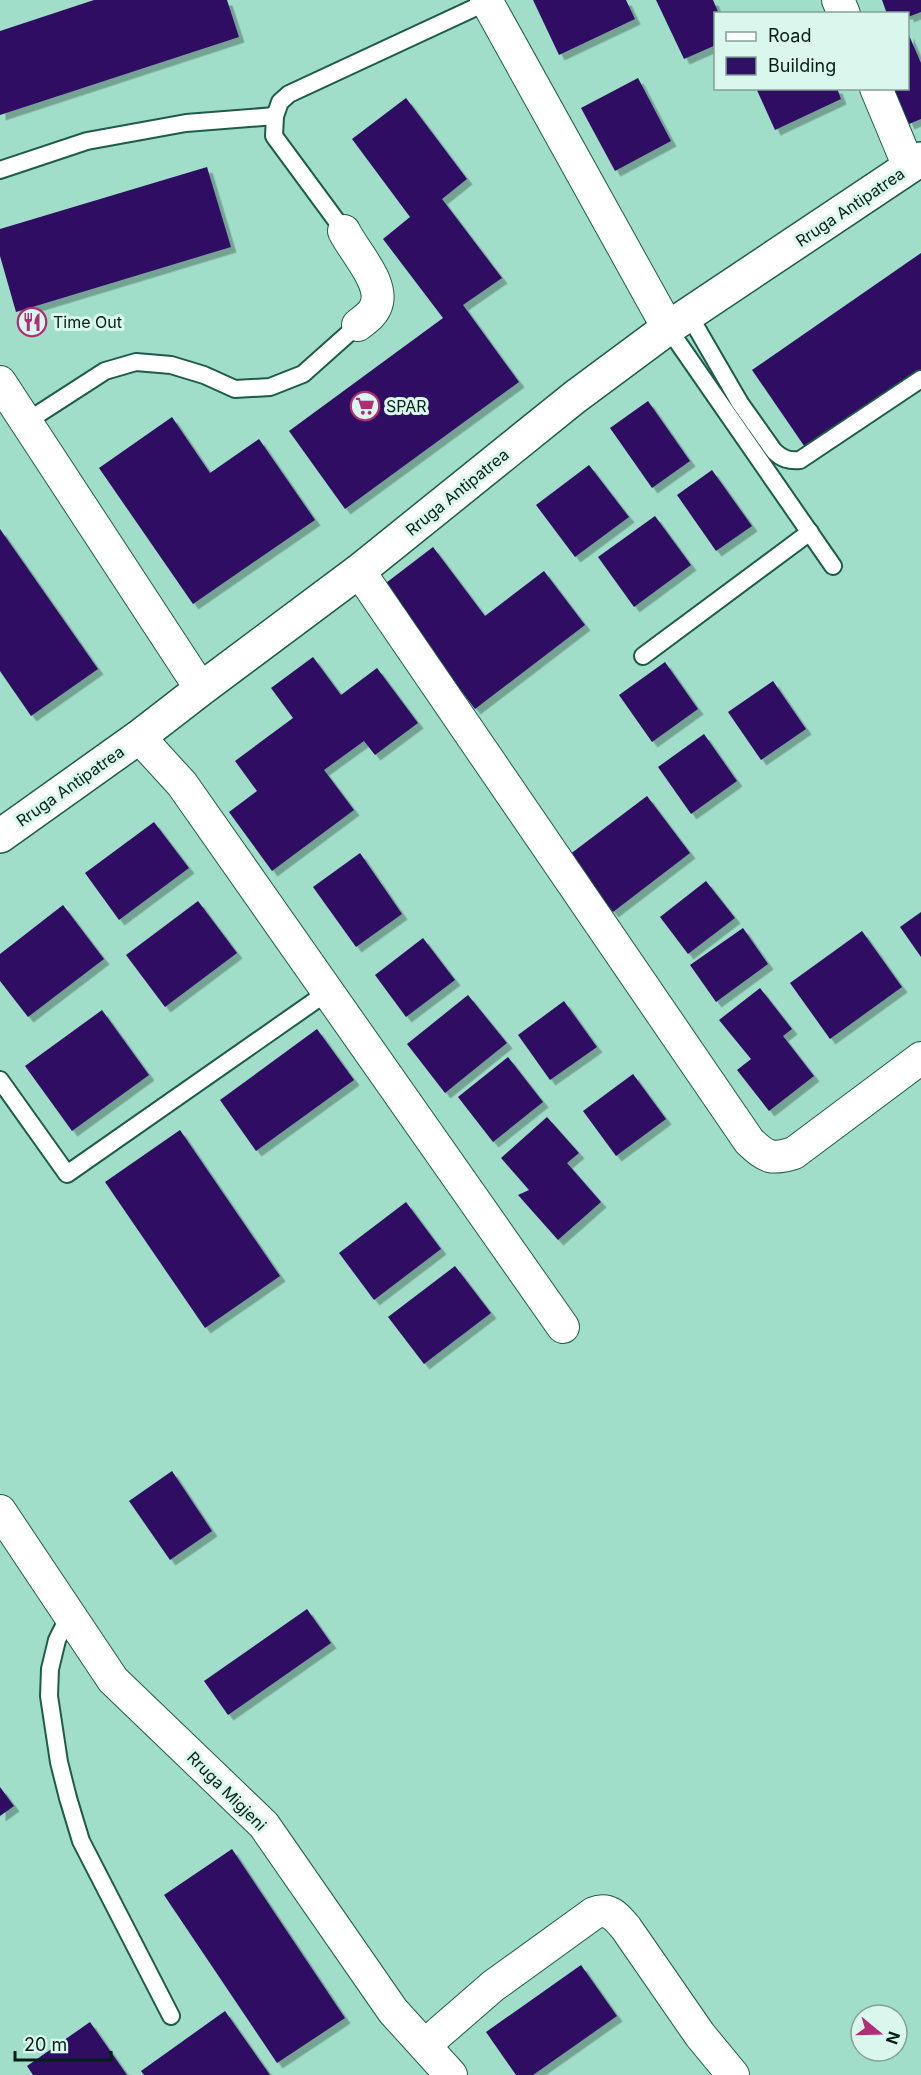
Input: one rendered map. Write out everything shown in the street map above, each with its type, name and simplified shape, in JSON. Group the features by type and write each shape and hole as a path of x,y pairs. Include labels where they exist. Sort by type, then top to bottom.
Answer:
{"main road":[{"name":"Rruga Antipatrea","path":"0,836 139,737 359,571 575,397 678,321 915,163"}],"street":[{"path":"486,1 678,321"},
{"path":"877,90 915,163"},
{"path":"344,231 376,285 379,298 374,311 358,325"},
{"path":"0,382 201,689"},
{"path":"359,571 722,1102 749,1141 762,1154 777,1158 794,1153 921,1058"},
{"path":"139,737 182,784 563,1326"},
{"name":"Rruga Migjeni","path":"0,1511 113,1680 264,1825 393,2012 451,2075"},
{"path":"425,2045 493,1986 594,1913 606,1911 612,1913 626,1928 700,2035 733,2075"}],"lane":[{"path":"344,231 274,136 275,116 280,102 289,94 486,1"},
{"path":"0,170 87,141 186,123 275,116"},
{"path":"678,321 778,456 791,461 800,460 921,379"},
{"path":"678,321 833,566"},
{"path":"26,422 105,371 136,362 171,365 204,375 235,389 270,387 303,374 358,325"},
{"path":"644,656 810,532"},
{"path":"0,1080 67,1174 329,991"},
{"path":"69,1616 50,1669 49,1696 59,1762 68,1798 81,1840 171,2016"}],"building":[{"path":"94,0 227,0 239,37 0,115 0,31"},
{"path":"533,0 626,0 635,19 559,55"},
{"path":"656,0 713,0 718,12 714,12 714,46 684,59"},
{"path":"882,0 921,0 921,12 909,17 909,12 886,12"},
{"path":"909,35 921,63 921,119 909,124 894,90 909,90"},
{"path":"638,78 671,141 615,171 581,108"},
{"path":"757,90 838,90 841,99 775,130"},
{"path":"406,98 467,179 442,199 502,278 463,305 519,382 345,509 289,431 443,318 383,239 410,217 352,139"},
{"path":"207,167 231,247 16,312 0,256 0,229"},
{"path":"921,253 921,376 809,453 752,370"},
{"path":"648,401 690,461 652,488 610,428"},
{"path":"172,417 210,473 259,439 315,520 193,604 99,468"},
{"path":"589,465 629,517 575,557 536,505"},
{"path":"712,470 752,526 716,551 677,495"},
{"path":"655,516 691,565 634,607 598,557"},
{"path":"0,529 98,669 31,716 0,671"},
{"path":"433,547 485,616 544,571 585,625 475,709 382,586"},
{"path":"313,657 341,695 377,668 418,723 375,755 364,741 324,770 354,810 272,871 229,812 257,791 235,761 293,718 271,688"},
{"path":"665,662 698,709 652,742 619,695"},
{"path":"773,681 806,729 761,760 728,712"},
{"path":"704,734 737,781 691,814 658,767"},
{"path":"647,796 690,853 613,912 569,855"},
{"path":"154,822 189,868 119,920 85,873"},
{"path":"360,853 402,914 356,947 313,887"},
{"path":"706,881 735,918 688,954 660,917"},
{"path":"198,901 237,953 165,1007 126,955"},
{"path":"63,905 104,959 28,1017 0,981 0,954"},
{"path":"921,912 921,957 900,927"},
{"path":"743,928 768,964 716,1002 690,965"},
{"path":"862,931 902,987 830,1039 790,983"},
{"path":"423,938 455,980 406,1017 375,975"},
{"path":"760,988 792,1029 783,1036 814,1076 769,1111 737,1070 751,1059 719,1020"},
{"path":"468,995 507,1043 445,1093 407,1044"},
{"path":"564,1001 597,1047 550,1080 518,1035"},
{"path":"102,1010 149,1075 72,1131 25,1066"},
{"path":"317,1029 354,1080 256,1151 220,1100"},
{"path":"508,1057 543,1102 493,1142 458,1097"},
{"path":"633,1074 666,1119 616,1156 583,1111"},
{"path":"547,1117 579,1153 567,1163 601,1202 558,1240 518,1195 529,1190 501,1158"},
{"path":"180,1130 280,1276 205,1328 105,1182"},
{"path":"406,1202 441,1249 374,1300 339,1253"},
{"path":"455,1266 491,1313 424,1364 388,1317"},
{"path":"172,1471 212,1531 170,1560 129,1501"},
{"path":"307,1609 331,1643 228,1715 204,1681"},
{"path":"0,1787 14,1806 0,1816"},
{"path":"232,1849 345,2018 277,2063 164,1895"},
{"path":"581,1965 617,2016 533,2075 516,2075 486,2032"},
{"path":"225,2011 270,2075 144,2075 141,2071"},
{"path":"90,2022 127,2075 33,2075 27,2066"}],"place":[{"name":"Time Out","path":"32,322"},
{"name":"SPAR","path":"365,406"}]}
